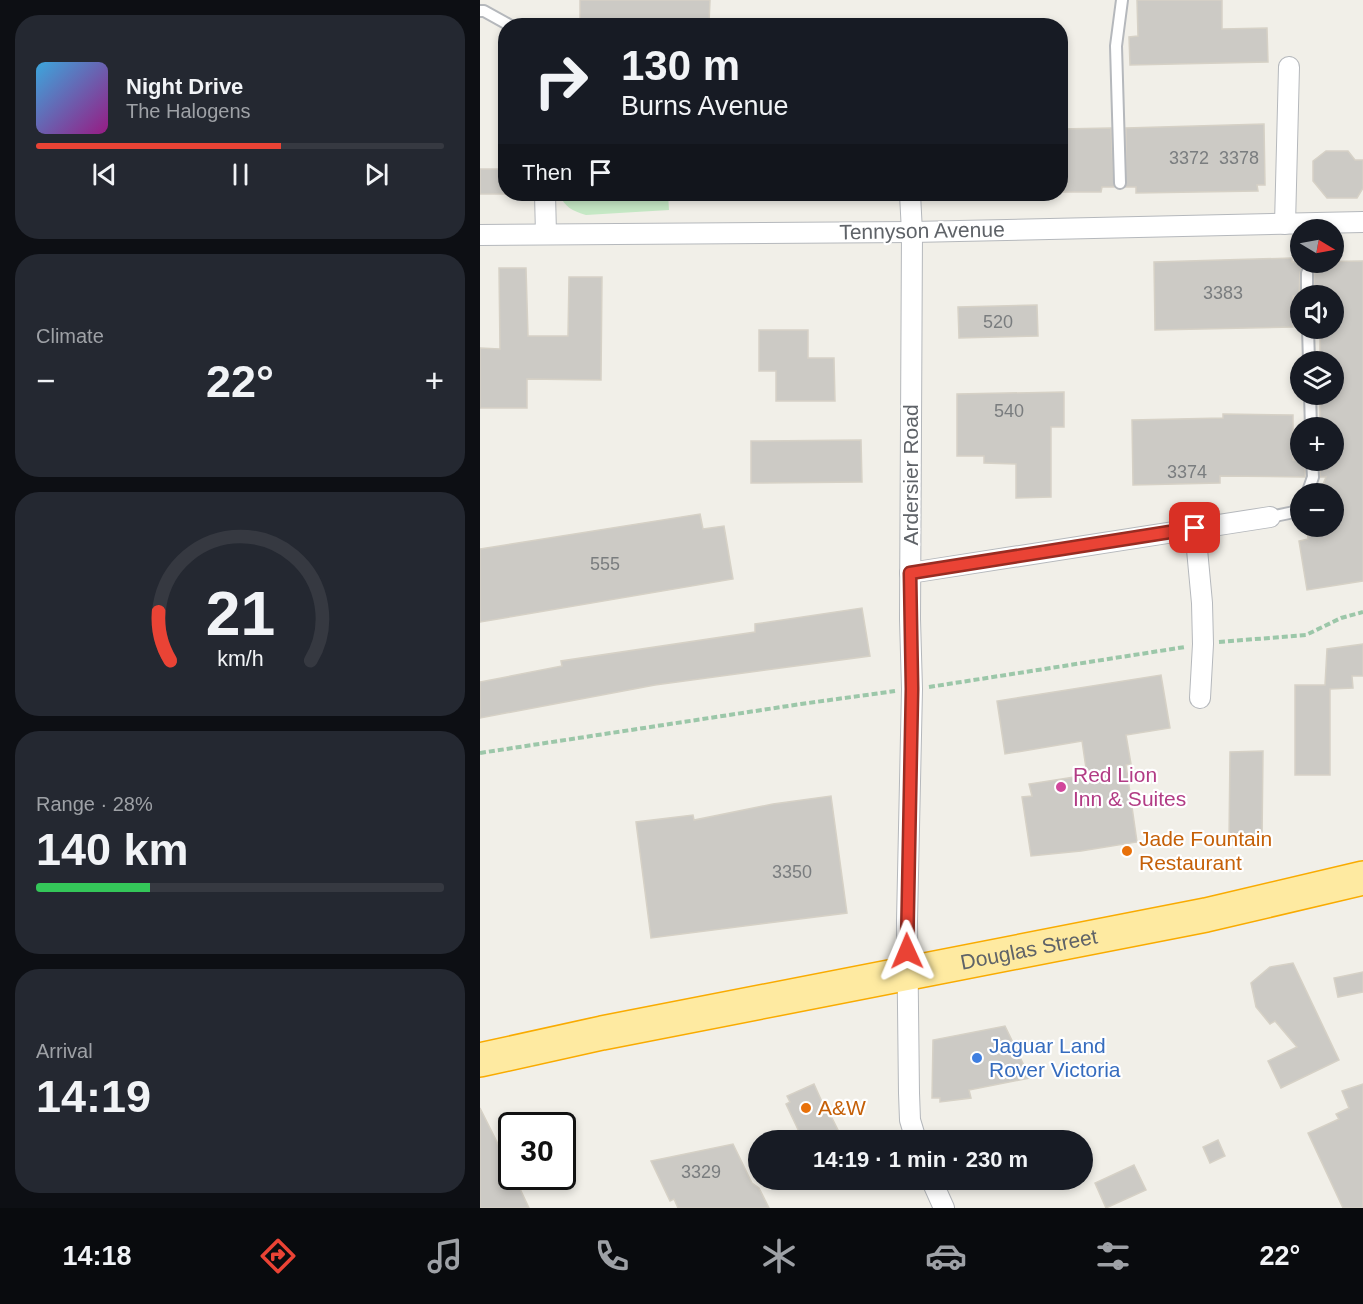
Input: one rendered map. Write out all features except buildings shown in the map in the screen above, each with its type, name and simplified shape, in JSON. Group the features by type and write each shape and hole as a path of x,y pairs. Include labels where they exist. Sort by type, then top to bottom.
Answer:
{"highway":[{"name":"Douglas Street","path":"480,1060 602,1033 1206,915 1363,878"}],"street":[{"path":"1285,224 1289,67"},
{"path":"545,201 546,234"},
{"name":"Ardersier Road","path":"910,201 912,689 907,921 910,1120 913,1130"},
{"name":"Tennyson Avenue","path":"480,235 912,232 1363,222"},
{"path":"910,573 1270,517"},
{"path":"1195,528 1202,603 1203,644 1200,698"},
{"path":"936,1190 944,1208"}],"lane":[{"path":"1120,183 1116,46 1122,0"},
{"path":"480,11 498,19"},
{"path":"1306,273 1307,285"},
{"path":"1270,517 1290,514"}],"path":[{"path":"480,753 1078,665 1203,644 1306,635 1341,618 1363,612"}],"green space":[{"path":"668,201 669,210 586,215 570,208 564,202"}],"place":[{"name":"Red Lion Inn & Suites","path":"1061,787"},
{"name":"Jade Fountain Restaurant","path":"1127,851"},
{"name":"Jaguar Land Rover Victoria","path":"977,1058"},
{"name":"A&W","path":"806,1108"}],"route":[{"path":"907,951 912,689 910,573 1195,528"}]}
